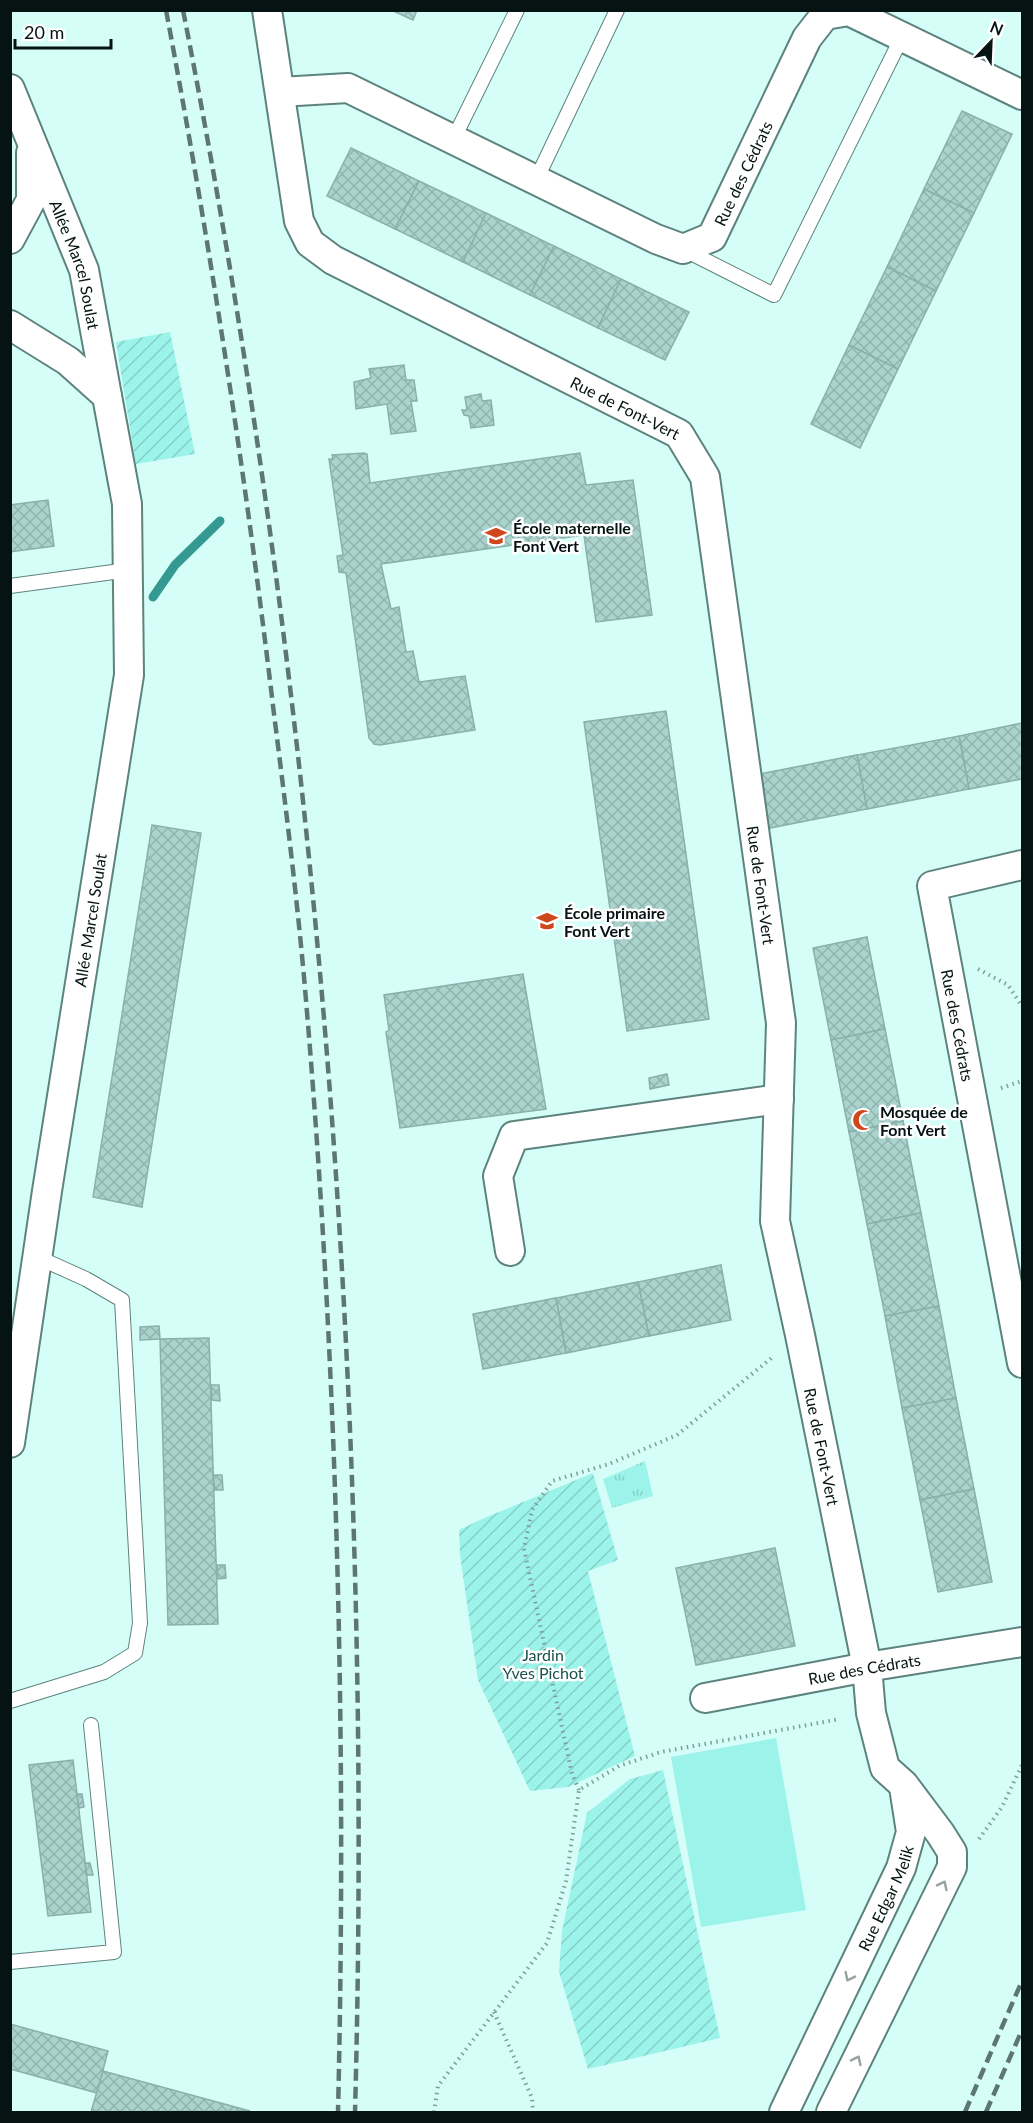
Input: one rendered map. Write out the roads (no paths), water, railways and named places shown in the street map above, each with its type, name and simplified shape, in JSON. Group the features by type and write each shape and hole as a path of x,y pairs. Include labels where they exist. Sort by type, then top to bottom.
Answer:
{"street":[{"name":"Rue de Font-Vert","path":"267,10 299,221 310,243 333,260 679,434 705,477 781,1023 775,1221 867,1667 871,1713 885,1768 904,1785"},
{"name":"Rue des Cédrats","path":"683,249 712,237 807,38 825,15 849,11 1023,95"},
{"path":"279,92 348,88 656,239 683,249"},
{"name":"Allée Marcel Soulat","path":"10,89 84,270 127,504 129,675 10,1443"},
{"name":"Allée Marcel Soulat","path":"10,239 31,200 31,137"},
{"path":"10,325 68,360 107,396"},
{"name":"Rue des Cédrats","path":"1023,865 932,886 1023,1363"},
{"path":"510,1251 498,1176 514,1136 779,1099"},
{"name":"Rue des Cédrats","path":"705,1698 867,1667 1023,1642"},
{"path":"831,2112 952,1867 952,1852 904,1785"},
{"name":"Rue Edgar Melik","path":"784,2112 901,1869 911,1832 904,1785"}],"lane":[{"path":"453,140 517,10"},
{"path":"536,180 617,10"},
{"path":"683,249 774,295 902,37"},
{"path":"10,586 128,570"},
{"path":"10,1701 104,1672 135,1653 140,1623 122,1300 86,1279 37,1257"},
{"path":"10,1962 114,1952 91,1725"}],"waterway":[{"path":"153,597 175,565 220,521"}],"railway":[{"path":"166,10 198,186 239,449 282,779 304,977 324,1261 337,1544 341,1828 338,2112"},
{"path":"183,10 230,270 270,531 302,793 327,1056 345,1320 355,1584 359,1848 355,2112"},
{"path":"965,2112 1022,1981"},
{"path":"986,2112 1022,2030"}],"place":[{"name":"École maternelle Font Vert","path":"496,536"},
{"name":"École primaire Font Vert","path":"547,921"},
{"name":"Mosquée de Font Vert","path":"863,1120"}],"park label":[{"name":"Jardin Yves Pichot","path":"543,1663"}]}
